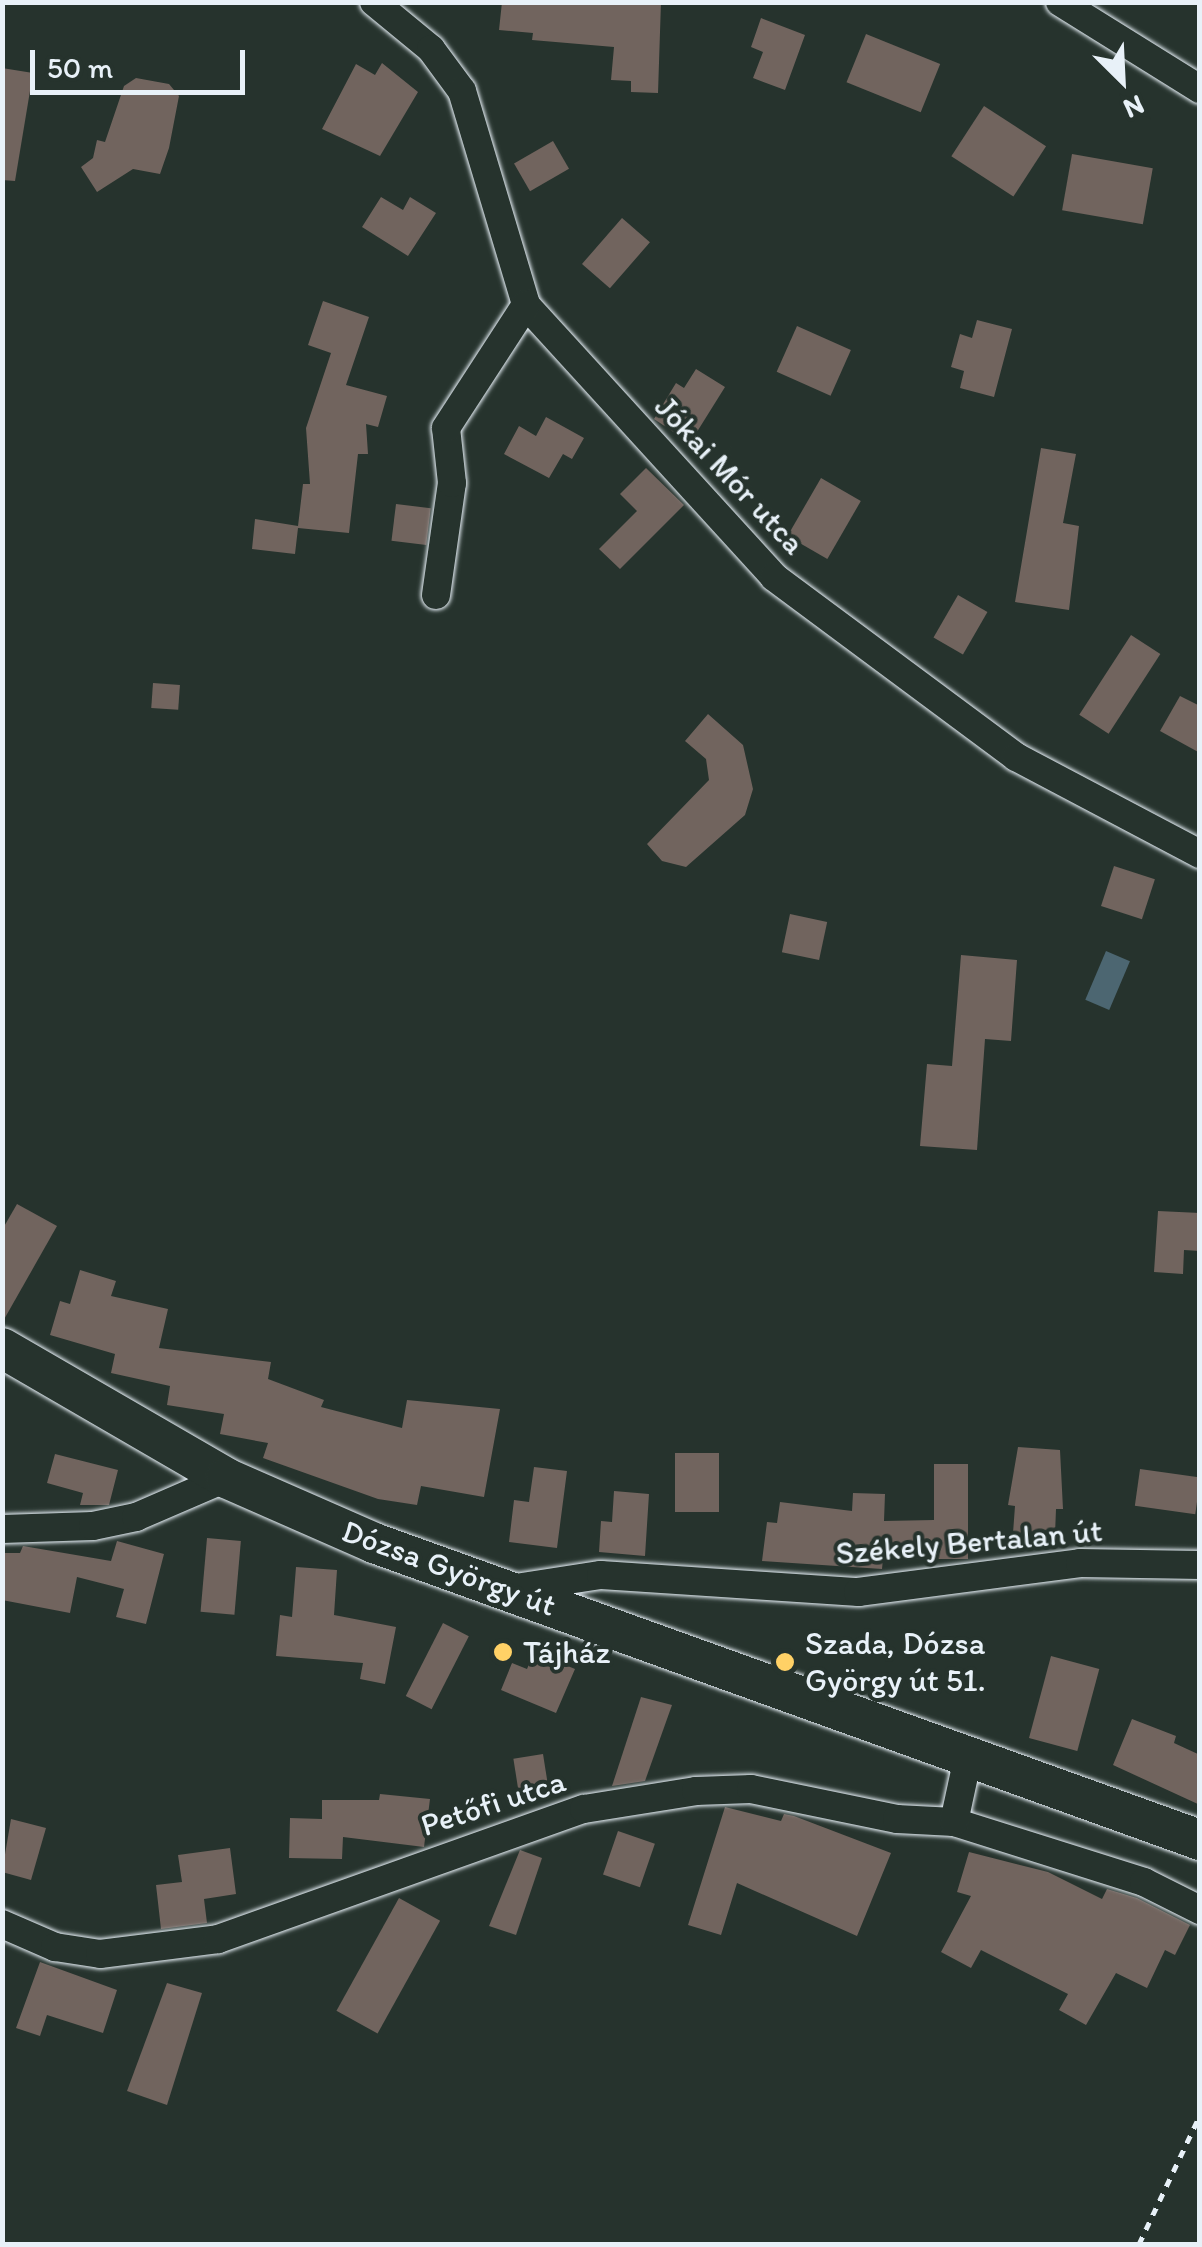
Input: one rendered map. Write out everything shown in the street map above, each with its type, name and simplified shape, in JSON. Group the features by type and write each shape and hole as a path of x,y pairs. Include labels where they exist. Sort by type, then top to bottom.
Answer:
{"main road":[{"name":"Dózsa György út","path":"2,1348 226,1478 374,1542 1200,1840"}],"street":[{"name":"Jókai Mór utca","path":"374,2 431,48 462,91 526,306 774,577 1016,758 1200,854"},
{"path":"1060,2 1200,90"},
{"path":"436,595 452,483 446,428 526,306"},
{"path":"2,1530 94,1526 136,1517 226,1478"},
{"name":"Székely Bertalan út","path":"507,1589 601,1574 858,1592 1080,1563 1200,1565"},
{"path":"968,1756 954,1822 1144,1882 1200,1910"},
{"name":"Petőfi utca","path":"2,1924 55,1947 100,1954 218,1939 584,1809 696,1791 751,1789 897,1819 954,1822"}],"path":[{"path":"1138,2244 1200,2115"}],"water":[{"path":"1106,951 1130,961 1109,1010 1085,1000"}],"building":[{"path":"502,2 661,2 658,93 631,92 631,81 611,80 614,47 532,40 533,33 499,30"},
{"path":"761,18 805,35 785,90 753,78 763,52 751,47"},
{"path":"866,34 940,64 921,112 847,82"},
{"path":"382,63 418,92 380,156 322,129 356,64 375,75"},
{"path":"2,68 33,73 15,181 2,180"},
{"path":"136,78 169,84 179,96 169,148 160,174 133,169 97,192 81,167 93,158 97,140 105,142 124,86"},
{"path":"984,106 1046,146 1013,197 951,156"},
{"path":"553,141 569,169 530,191 514,164"},
{"path":"1072,154 1153,168 1143,224 1062,210"},
{"path":"381,197 403,210 410,197 436,213 408,256 362,227"},
{"path":"622,218 650,242 610,288 582,264"},
{"path":"323,301 369,317 346,385 387,396 378,427 366,424 368,454 358,454 349,533 298,528 295,554 252,549 255,519 298,526 303,484 310,484 306,428 331,353 308,345"},
{"path":"977,320 1012,329 994,397 960,388 964,371 951,367 960,334 972,338"},
{"path":"797,326 851,350 831,396 777,372"},
{"path":"696,369 725,387 690,443 654,419 676,383 684,388"},
{"path":"546,417 584,438 572,459 563,454 549,478 504,454 519,426 536,436"},
{"path":"1041,448 1076,454 1063,523 1079,526 1069,610 1015,602"},
{"path":"646,468 684,505 620,569 599,549 637,511 620,494"},
{"path":"821,478 861,501 827,559 788,536"},
{"path":"396,504 431,508 426,545 391,541"},
{"path":"958,595 987,612 963,654 934,637"},
{"path":"1131,635 1160,654 1109,734 1079,715"},
{"path":"153,683 180,685 178,710 151,708"},
{"path":"1180,696 1200,706 1200,753 1160,731"},
{"path":"708,714 743,745 753,789 745,815 686,867 662,861 647,844 709,780 706,759 685,741"},
{"path":"1114,866 1155,879 1142,919 1101,906"},
{"path":"790,914 827,922 819,960 782,952"},
{"path":"961,955 1017,960 1011,1041 985,1039 977,1150 920,1146 927,1064 952,1066"},
{"path":"17,1204 57,1226 2,1323 2,1230"},
{"path":"1158,1211 1200,1213 1200,1251 1184,1250 1183,1274 1154,1272"},
{"path":"80,1270 116,1281 111,1296 168,1309 159,1348 271,1362 268,1379 324,1400 321,1407 402,1428 407,1400 500,1409 484,1497 421,1486 417,1505 378,1499 263,1458 268,1443 220,1434 224,1414 167,1405 170,1386 111,1373 115,1354 50,1335 60,1301 70,1304"},
{"path":"1018,1447 1060,1450 1063,1509 1056,1509 1055,1535 1013,1533 1015,1506 1008,1505"},
{"path":"675,1453 719,1453 719,1512 675,1512"},
{"path":"55,1454 118,1470 109,1505 80,1505 83,1493 47,1483"},
{"path":"934,1464 968,1464 968,1559 883,1559 882,1569 762,1561 767,1522 777,1523 780,1502 852,1511 853,1493 885,1494 884,1521 934,1520"},
{"path":"534,1467 567,1471 557,1548 509,1542 514,1500 529,1502"},
{"path":"1140,1469 1200,1477 1195,1514 1135,1506"},
{"path":"614,1491 649,1494 645,1556 599,1552 601,1521 612,1522"},
{"path":"207,1538 241,1541 234,1615 201,1612"},
{"path":"117,1541 164,1554 146,1624 116,1617 124,1589 77,1577 70,1613 2,1600 2,1553 20,1553 23,1546 111,1561"},
{"path":"296,1567 337,1570 334,1615 396,1627 385,1684 360,1679 363,1663 276,1656 280,1615 292,1617"},
{"path":"443,1623 469,1636 432,1709 406,1696"},
{"path":"534,1652 575,1669 556,1713 501,1690 512,1663 527,1669"},
{"path":"1051,1656 1099,1669 1077,1751 1029,1738"},
{"path":"641,1697 672,1705 645,1781 612,1786"},
{"path":"1132,1719 1176,1736 1174,1743 1200,1755 1200,1805 1113,1765"},
{"path":"543,1754 549,1791 519,1795 513,1759"},
{"path":"380,1794 430,1799 424,1847 343,1837 342,1859 289,1858 290,1818 322,1819 322,1800 379,1800"},
{"path":"725,1807 781,1821 784,1814 794,1816 891,1853 857,1936 737,1883 721,1935 688,1925"},
{"path":"11,1819 46,1828 31,1880 2,1872"},
{"path":"618,1831 655,1844 640,1887 603,1874"},
{"path":"230,1848 236,1894 204,1899 207,1923 161,1929 156,1885 182,1882 178,1855"},
{"path":"520,1850 542,1858 516,1935 489,1926"},
{"path":"969,1852 1048,1872 1102,1899 1107,1889 1137,1898 1190,1925 1175,1955 1165,1950 1147,1988 1116,1973 1086,2025 1059,2010 1068,1994 981,1950 971,1968 941,1952 971,1896 957,1892"},
{"path":"399,1898 440,1921 378,2034 336,2011"},
{"path":"40,1962 117,1990 103,2033 47,2015 40,2036 16,2028"},
{"path":"167,1983 202,1993 167,2105 127,2091"}],"place":[{"name":"Tájház","path":"503,1652"},
{"name":"Szada, Dózsa György út 51.","path":"785,1662"}]}
